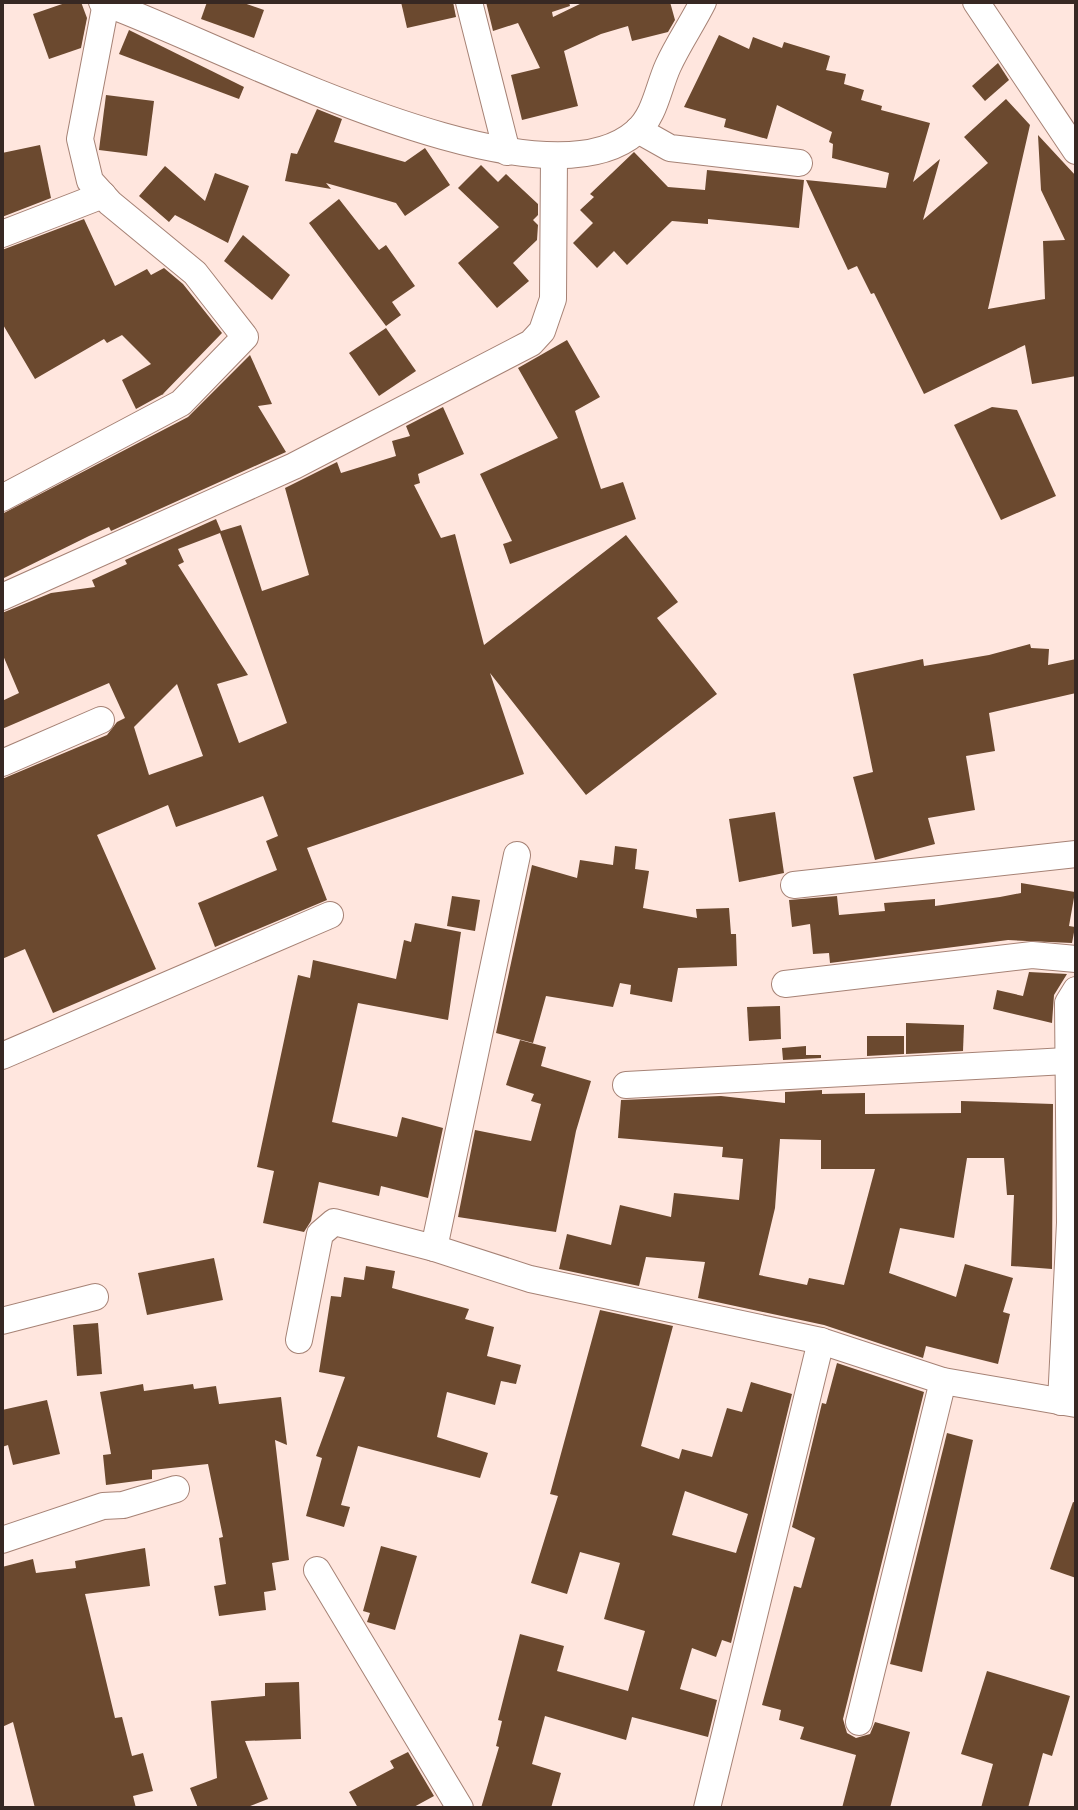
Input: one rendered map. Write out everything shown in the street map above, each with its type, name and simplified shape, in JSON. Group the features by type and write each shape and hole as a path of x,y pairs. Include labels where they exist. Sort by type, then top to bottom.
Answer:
{"street":[{"path":"469,2 507,152"},
{"path":"2,498 181,403 245,337 195,273 107,201 90,181 80,139 104,3 362,109 443,137 507,152 554,156 595,151 621,143 638,130 649,117 667,68 703,2"},
{"path":"984,4 1076,150"},
{"path":"638,130 670,148 799,163"},
{"path":"2,597 294,466 531,343 542,331 553,299 554,156"},
{"path":"2,234 107,201"},
{"path":"2,763 101,720"},
{"path":"794,885 1076,854"},
{"path":"434,1248 517,855"},
{"path":"2,1056 330,915"},
{"path":"785,984 1032,955 1076,959"},
{"path":"299,1340 320,1234 334,1222 434,1248 530,1279 821,1341 943,1381 1068,1403 1070,1223 1066,1061 1068,1003 1076,990"},
{"path":"626,1085 1066,1061"},
{"path":"2,1321 95,1297"},
{"path":"707,1808 821,1341"},
{"path":"859,1722 943,1381"},
{"path":"2,1540 103,1506 123,1505 176,1489"},
{"path":"317,1570 460,1808"}],"building":[{"path":"68,2 81,2 87,18 81,48 49,59 33,14"},
{"path":"207,2 241,2 264,10 254,38 201,19"},
{"path":"401,2 453,2 456,17 407,28"},
{"path":"486,2 569,2 570,6 552,12 553,17 584,2 670,2 675,20 668,32 632,41 628,26 564,51 578,106 522,120 511,75 540,68 518,23 493,31"},
{"path":"129,30 244,87 239,99 119,54"},
{"path":"719,35 749,49 753,37 782,48 784,42 830,56 826,70 846,74 844,84 864,90 861,100 882,106 881,110 930,123 913,182 940,159 923,220 988,163 964,137 1006,99 1030,125 988,309 1045,299 1043,241 1065,240 1041,190 1038,135 1076,176 1076,376 1032,384 1025,345 924,394 874,293 871,294 857,266 848,270 806,180 886,188 889,173 832,158 833,144 829,142 832,132 777,105 767,139 724,127 726,119 684,107"},
{"path":"998,63 1009,80 985,101 972,86"},
{"path":"106,95 154,101 147,156 99,150"},
{"path":"317,109 342,119 334,142 405,162 425,148 450,185 405,216 396,203 326,183 331,189 285,181 291,153 297,154"},
{"path":"40,145 51,198 2,217 2,153"},
{"path":"634,152 668,187 705,190 707,170 804,180 799,228 708,219 708,224 672,221 627,265 614,251 597,268 573,243 593,223 580,210 594,197 590,194"},
{"path":"481,165 498,182 506,174 538,204 538,215 533,220 538,225 537,240 513,263 529,281 497,308 458,263 499,227 458,188"},
{"path":"165,166 205,201 215,173 249,186 228,243 175,215 169,222 139,196"},
{"path":"339,199 379,250 386,245 415,286 392,302 401,315 386,326 309,223"},
{"path":"84,219 115,286 147,269 151,275 164,268 183,284 222,333 163,394 136,409 122,380 151,364 122,335 107,343 104,339 35,379 2,323 2,250"},
{"path":"243,235 290,275 272,300 224,261"},
{"path":"386,328 416,371 379,396 349,353"},
{"path":"567,340 600,397 575,411 601,489 623,482 636,519 510,564 503,544 512,541 480,474 558,438 518,368"},
{"path":"250,355 272,404 258,406 286,452 111,531 109,527 2,579 2,514 188,417"},
{"path":"443,407 464,454 418,474 420,483 414,485 441,538 455,534 484,645 626,535 678,602 657,618 717,694 586,795 490,673 524,774 307,848 327,900 215,947 198,903 277,870 266,841 278,836 263,796 176,827 168,805 97,835 156,969 53,1013 25,949 2,959 2,779 107,735 117,722 125,718 109,683 2,729 2,701 19,693 2,653 2,613 51,593 95,587 92,580 127,564 125,560 216,519 221,531 241,525 262,591 309,575 285,488 337,462 341,473 396,456 392,441 410,436 406,426","holes":["220,533 287,723 239,743 217,684 248,675 178,565 184,562 178,549","177,684 203,756 149,775 134,727"]},
{"path":"992,407 1017,410 1056,496 1001,520 954,425"},
{"path":"1030,644 1031,648 1049,649 1048,665 1076,659 1076,693 989,713 995,751 966,756 975,810 928,818 935,844 875,860 853,777 873,772 853,674 923,659 924,666 989,655"},
{"path":"775,812 784,873 739,882 729,819"},
{"path":"615,846 637,849 635,869 649,871 643,908 697,918 696,909 729,908 731,934 736,934 737,966 678,968 672,1002 630,994 631,985 620,983 613,1007 546,996 533,1043 496,1033 532,865 577,878 580,860 613,865"},
{"path":"1021,883 1075,892 1069,926 1075,927 1072,943 1008,940 830,963 829,953 813,954 810,924 792,927 789,900 837,896 839,915 885,911 884,903 935,899 935,906 1000,897 1021,893"},
{"path":"452,896 480,900 475,931 447,926"},
{"path":"415,923 461,932 448,1020 358,1003 332,1122 397,1137 402,1117 443,1128 428,1198 381,1186 379,1196 319,1182 311,1221 304,1232 263,1223 274,1171 257,1167 298,975 310,978 313,960 396,979 404,940 411,942"},
{"path":"1029,972 1067,974 1054,995 1052,1023 993,1009 997,990 1023,996"},
{"path":"780,1006 781,1039 749,1041 747,1007"},
{"path":"906,1023 964,1025 963,1051 906,1054"},
{"path":"867,1036 904,1036 904,1054 867,1056"},
{"path":"520,1040 546,1047 541,1066 591,1081 576,1131 556,1232 458,1217 475,1130 531,1141 541,1104 531,1101 534,1094 506,1085"},
{"path":"806,1046 806,1055 821,1055 821,1058 783,1060 782,1048"},
{"path":"822,1090 822,1094 865,1093 865,1114 961,1113 961,1101 1053,1104 1052,1269 1011,1266 1014,1195 1007,1195 1004,1158 967,1158 954,1238 900,1228 889,1273 956,1297 965,1264 1013,1278 1003,1312 1010,1314 998,1364 926,1346 923,1358 824,1325 698,1298 705,1262 646,1257 639,1286 559,1269 567,1234 611,1245 620,1205 671,1217 674,1193 739,1200 743,1159 722,1157 723,1147 618,1138 621,1100 721,1096 785,1103 785,1092","holes":["780,1139 821,1140 821,1169 875,1169 844,1285 809,1278 807,1285 759,1275 775,1208"]},
{"path":"214,1258 223,1300 147,1315 138,1273"},
{"path":"366,1266 395,1271 392,1288 469,1309 465,1319 494,1327 487,1356 521,1365 516,1384 501,1381 495,1405 447,1392 437,1437 488,1453 480,1478 358,1446 341,1505 350,1507 344,1527 306,1516 322,1458 316,1456 345,1377 319,1372 331,1296 341,1297 344,1277 364,1280"},
{"path":"600,1310 673,1326 641,1446 679,1459 682,1449 712,1457 727,1408 742,1412 751,1382 792,1394 731,1643 722,1640 716,1657 692,1648 680,1689 717,1700 708,1737 632,1717 626,1740 545,1716 532,1764 561,1773 551,1808 481,1808 499,1747 496,1746 502,1721 498,1720 520,1634 564,1646 557,1671 628,1691 645,1631 604,1619 620,1563 580,1552 567,1594 531,1583 558,1496 550,1494","holes":["685,1491 748,1514 736,1553 672,1535"]},
{"path":"98,1323 102,1374 77,1376 73,1325"},
{"path":"837,1363 924,1392 843,1719 847,1733 856,1738 870,1734 875,1722 910,1732 890,1808 842,1808 856,1755 800,1739 804,1727 779,1720 781,1710 762,1705 794,1586 801,1588 815,1538 792,1527 822,1403 826,1404"},
{"path":"143,1384 144,1391 193,1384 194,1389 216,1386 219,1404 281,1397 287,1445 275,1440 289,1560 272,1563 276,1590 264,1592 266,1610 219,1616 214,1586 226,1584 219,1538 223,1537 208,1464 152,1470 152,1479 106,1485 103,1455 111,1454 100,1392"},
{"path":"47,1400 60,1454 13,1465 8,1445 2,1447 2,1410"},
{"path":"947,1433 973,1440 922,1672 890,1664"},
{"path":"1073,1502 1076,1503 1076,1578 1050,1569"},
{"path":"381,1546 417,1556 395,1630 367,1622 370,1613 363,1611"},
{"path":"145,1548 150,1586 85,1594 115,1718 122,1717 132,1756 143,1753 153,1791 133,1796 136,1808 35,1808 13,1722 2,1727 2,1567 33,1559 36,1573 76,1568 75,1561"},
{"path":"987,1671 1070,1696 1052,1756 1043,1753 1028,1808 981,1808 993,1764 961,1754"},
{"path":"299,1682 301,1739 245,1741 268,1799 245,1808 198,1808 190,1788 217,1778 211,1701 265,1696 265,1683"},
{"path":"408,1752 434,1796 412,1808 358,1808 349,1792 394,1768 390,1761"}]}
